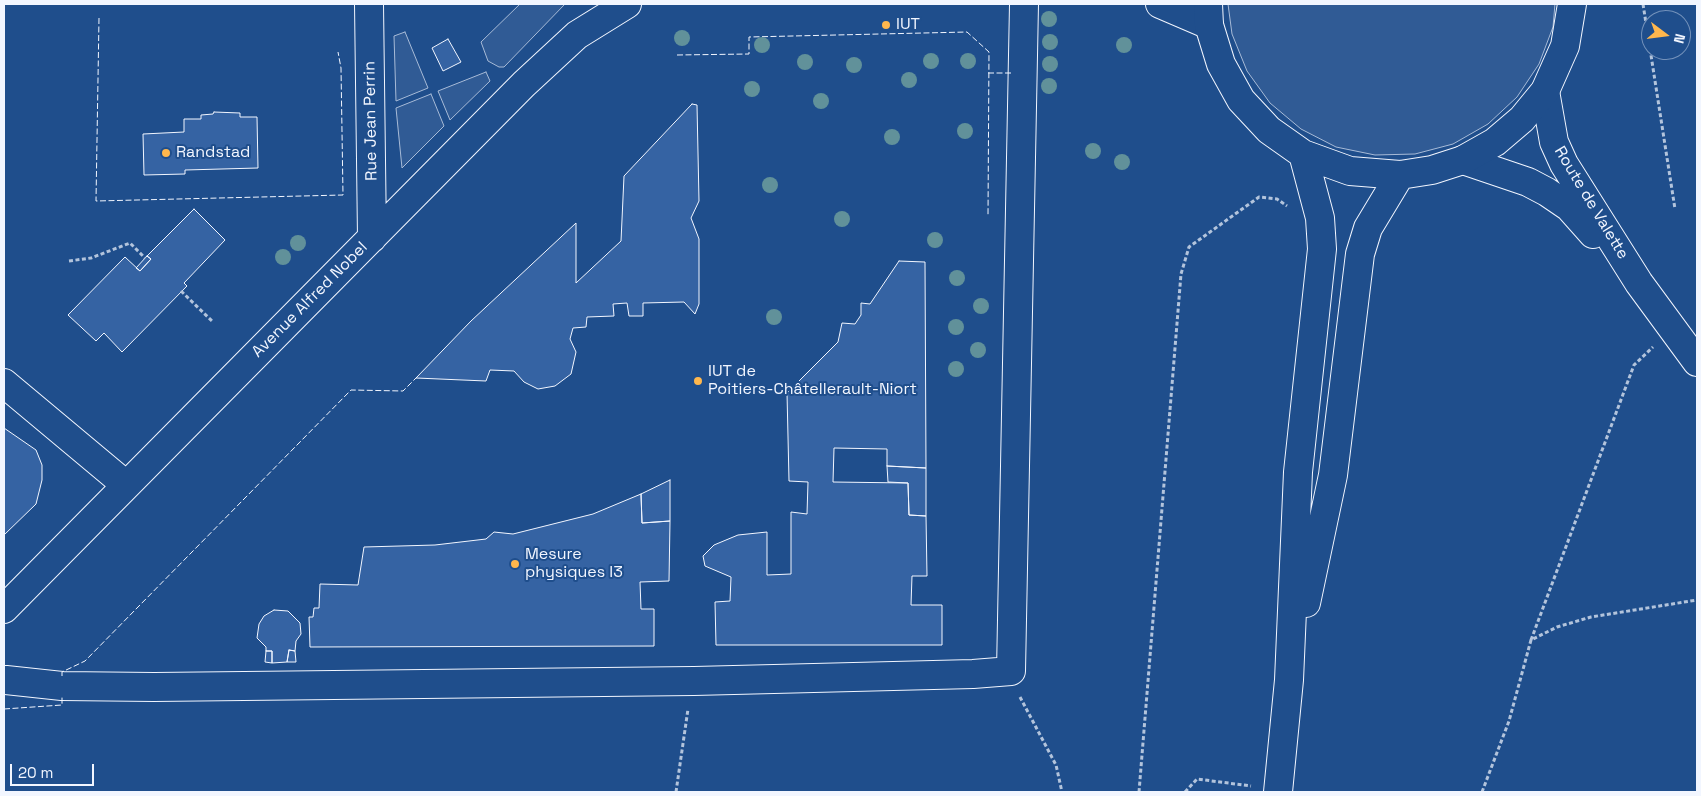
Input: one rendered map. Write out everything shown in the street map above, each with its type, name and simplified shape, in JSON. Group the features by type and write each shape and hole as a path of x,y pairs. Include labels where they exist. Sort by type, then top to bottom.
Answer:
{"street":[{"name":"Rue Jean Perrin","path":"369,4 372,238"},
{"name":"Avenue Alfred Nobel","path":"4,609 524,84 577,35 626,4"},
{"path":"6,680 62,686 137,687 694,681 973,674 1011,671 1024,4"},
{"path":"1160,4 1208,14 1221,64 1242,100 1270,130 1303,154 1350,171 1400,175 1432,170 1464,160 1495,142 1522,119 1544,91 1565,46 1572,4"},
{"name":"Route de Valette","path":"1544,91 1554,142 1564,164 1639,283 1697,362"},
{"path":"1289,680 1298,472 1322,248 1320,218 1303,154"},
{"name":"Route de Valette","path":"1464,160 1528,182 1548,192 1569,208 1639,283"},
{"path":"1267,789 1333,475 1360,254 1368,228 1400,175"},
{"path":"4,383 126,484"}],"path":[{"path":"1643,4 1675,209"},
{"path":"1139,792 1181,274 1190,247 1259,197 1277,199 1289,207"},
{"path":"68,261 91,258 130,243 145,258"},
{"path":"181,291 213,322"},
{"path":"1482,792 1509,721 1531,640 1634,365 1672,329"},
{"path":"1531,640 1558,627 1591,617 1697,600"},
{"path":"1011,671 1014,689 1035,722 1056,765 1062,792"},
{"path":"676,792 683,734 694,681"},
{"path":"1185,792 1197,779 1267,789"},
{"path":"1255,792 1267,789"}],"shaded area":[{"path":"520,4 565,4 504,67 499,67 488,61 481,42"},
{"path":"1228,4 1555,4 1553,27 1539,64 1517,97 1488,124 1453,144 1415,154 1375,155 1336,147 1301,129 1270,103 1247,71 1232,34"},
{"path":"405,32 428,88 396,101 394,36"},
{"path":"486,72 490,81 450,120 438,91"},
{"path":"431,94 444,126 402,168 396,108"}],"building":[{"path":"448,39 461,62 443,71 432,48"},
{"path":"692,104 697,105 699,201 691,218 699,239 699,304 695,314 684,302 643,303 643,316 629,316 627,303 613,304 614,316 587,317 586,327 573,328 570,339 576,352 571,374 555,386 538,389 524,382 514,371 490,370 486,381 416,378 471,321 576,223 576,283 621,241 624,176"},
{"path":"214,112 240,113 240,117 257,117 258,168 185,170 185,174 144,175 143,134 184,132 184,119 201,119 201,115 213,114"},
{"path":"194,209 225,240 184,283 187,286 122,352 104,333 96,341 68,315 125,257 140,271 151,259 147,256"},
{"path":"147,256 151,259 140,271 136,268"},
{"path":"899,261 925,262 926,468 887,466 887,449 834,448 833,482 908,483 909,515 926,516 927,576 912,576 911,605 942,605 942,645 716,645 715,602 730,601 731,577 705,566 703,556 714,545 738,535 767,532 767,575 791,574 791,512 807,514 808,482 789,481 787,393 838,342 842,323 855,324 861,315 861,303 870,304"},
{"path":"4,428 36,450 42,465 42,480 36,504 4,535"},
{"path":"887,466 926,468 926,516 909,515 908,483 888,482"},
{"path":"670,480 670,521 642,523 641,494"},
{"name":"Mesure physiques I3","path":"641,494 642,523 670,521 669,581 640,582 641,609 654,609 654,646 310,647 309,617 313,617 314,608 319,608 320,584 358,585 364,547 435,545 486,539 494,532 513,534 593,514"},
{"path":"274,610 288,611 300,623 301,634 296,641 295,651 289,650 287,662 272,663 272,651 266,651 266,647 257,638 259,624 264,616"},
{"path":"289,650 295,651 296,662 287,662"},
{"path":"266,651 272,651 272,663 265,662"}],"fence":[{"path":"99,18 96,201 343,195 341,68 338,52"},
{"path":"677,55 749,54 749,37 967,32 989,52 988,216"},
{"path":"988,73 1013,73"},
{"path":"62,676 62,672 85,661 351,390 403,391 416,378"},
{"path":"4,709 62,705 62,696"}],"place":[{"name":"IUT","path":"886,25"},
{"name":"Randstad","path":"166,153"},
{"name":"IUT de Poitiers-Châtellerault-Niort","path":"698,381"},
{"name":"Mesure physiques I3","path":"515,564"}]}
